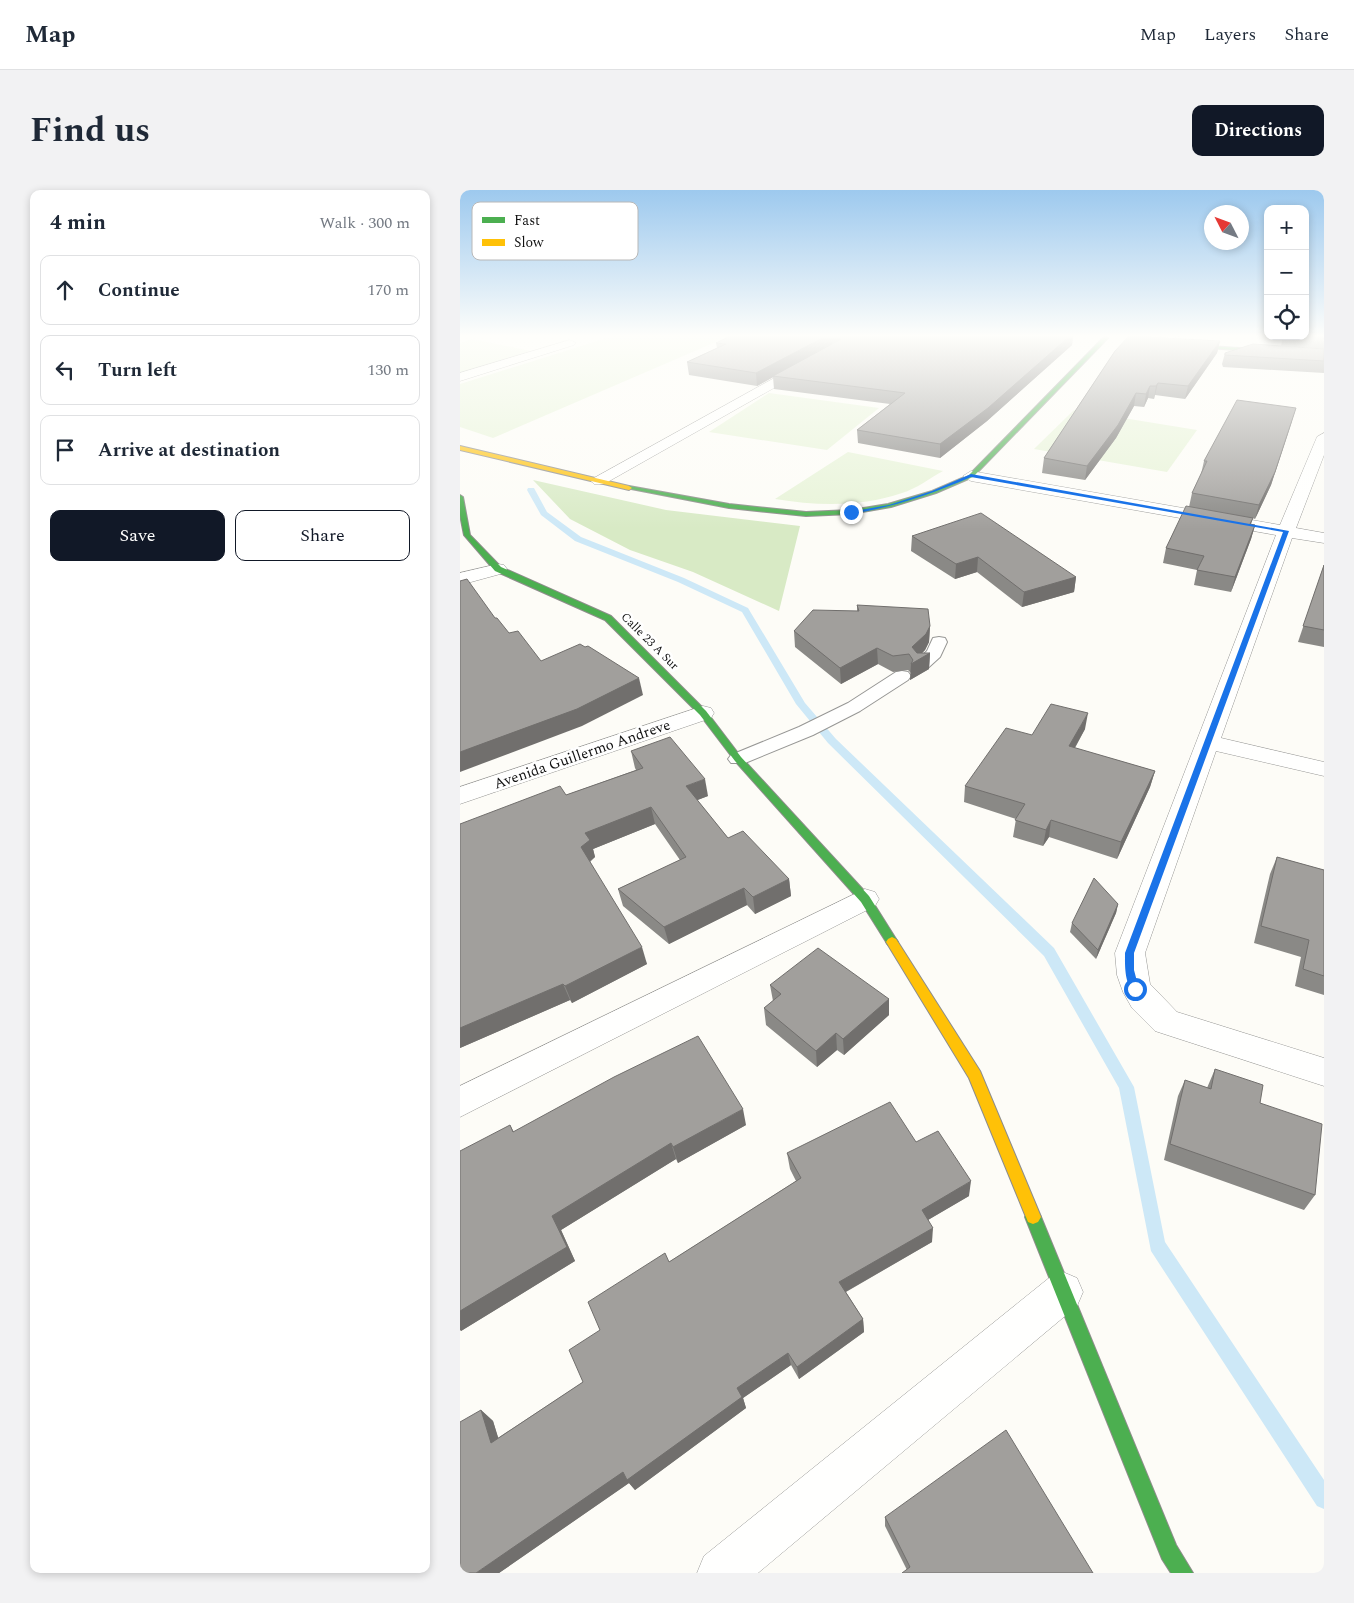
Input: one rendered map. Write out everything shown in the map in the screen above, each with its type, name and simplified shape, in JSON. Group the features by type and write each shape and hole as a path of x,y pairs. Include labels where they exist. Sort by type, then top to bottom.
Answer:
{"street":[{"path":"599,481 744,400"},
{"path":"460,448 599,481 729,506 806,514 851,512 889,506 934,492 971,476 1049,400"},
{"path":"1324,437 1286,531 1130,953 1129,970 1135,989 1148,1006 1166,1022 1324,1072"},
{"path":"971,476 1324,538"},
{"name":"Calle 23 A Sur","path":"460,498 467,535 498,569 608,618 703,713 738,759 786,815 865,899 975,1075 1169,1552 1183,1573"},
{"path":"460,579 498,569"},
{"name":"Avenida Guillermo Andreve","path":"460,796 703,713"},
{"path":"1208,742 1324,769"},
{"path":"460,1102 865,899"},
{"path":"721,1573 1063,1292"}],"lane":[{"path":"923,663 934,653 939,642"},
{"path":"738,759 806,731 854,707 902,676"}],"green space":[{"path":"460,400 582,400 493,438 460,427"},
{"path":"759,400 817,400 879,408 827,450 709,432"},
{"path":"1074,410 1197,430 1167,472 1034,449"},
{"path":"848,452 943,471 907,491 871,501 823,504 775,499"},
{"path":"533,480 666,510 800,526 779,611 693,572 630,550 570,519"}],"building":[{"path":"897,400 998,400 940,444 857,430"},
{"path":"1083,400 1132,400 1118,425 1087,466 1044,458"},
{"path":"1237,400 1296,408 1275,472 1259,505 1192,493 1207,461 1204,461"},
{"path":"1186,506 1253,518 1250,524 1255,525 1235,577 1197,570 1204,556 1166,548"},
{"path":"981,513 1076,577 1024,592 978,557 956,564 912,536"},
{"path":"1324,565 1324,630 1303,626"},
{"path":"467,579 495,618 509,633 518,631 541,661 580,644 585,647 588,646 639,678 577,709 460,752 460,581"},
{"path":"857,605 928,609 930,626 926,634 912,647 917,653 930,653 911,664 913,660 909,654 893,656 877,648 840,668 794,631 813,610 859,611"},
{"path":"1051,704 1088,713 1069,746 1155,771 1121,842 1051,820 1046,830 1015,820 1025,804 965,786 1006,728 1032,735"},
{"path":"670,737 705,779 686,786 728,838 743,831 789,879 753,897 744,888 664,927 618,889 686,857 651,807 585,833 590,840 581,847 642,947 565,986 563,984 460,1028 460,824 560,786 566,795 643,768 631,751"},
{"path":"1277,857 1324,870 1324,976 1303,969 1309,940 1261,926"},
{"path":"1094,878 1118,904 1098,950 1072,923"},
{"path":"818,948 889,999 843,1039 836,1033 816,1051 764,1008 781,994 770,985"},
{"path":"698,1036 743,1109 673,1147 671,1143 552,1216 567,1247 460,1311 460,1151 510,1125 513,1132 614,1077"},
{"path":"1215,1069 1263,1085 1260,1103 1322,1124 1315,1195 1170,1144 1185,1080 1211,1089"},
{"path":"890,1102 916,1142 938,1131 971,1181 922,1210 933,1228 839,1282 863,1319 797,1367 788,1353 737,1388 742,1397 627,1480 623,1472 476,1573 460,1573 460,1422 481,1410 491,1443 583,1382 569,1350 600,1330 588,1302 665,1253 669,1262 801,1178 787,1153"},
{"path":"1006,1430 1093,1573 902,1573 910,1567 885,1517"}],"waterway":[{"path":"531,490 544,513 578,539 681,580 745,610 801,704 832,741 1049,952 1126,1087 1157,1245 1324,1499"}],"traffic: fast":[{"path":"629,488 729,506 806,514 851,512 889,506 934,492 971,476 1046,400"},
{"path":"460,497 467,535 498,569 608,618 703,713 738,759 865,899 892,942"},
{"path":"1033,1217 1169,1552 1183,1573"}],"traffic: slow":[{"path":"460,448 629,488"},
{"path":"892,942 975,1075 1033,1217"}],"route":[{"path":"851,512 889,506 934,492 971,476 1286,531 1130,953 1129,970 1135,989"}]}
